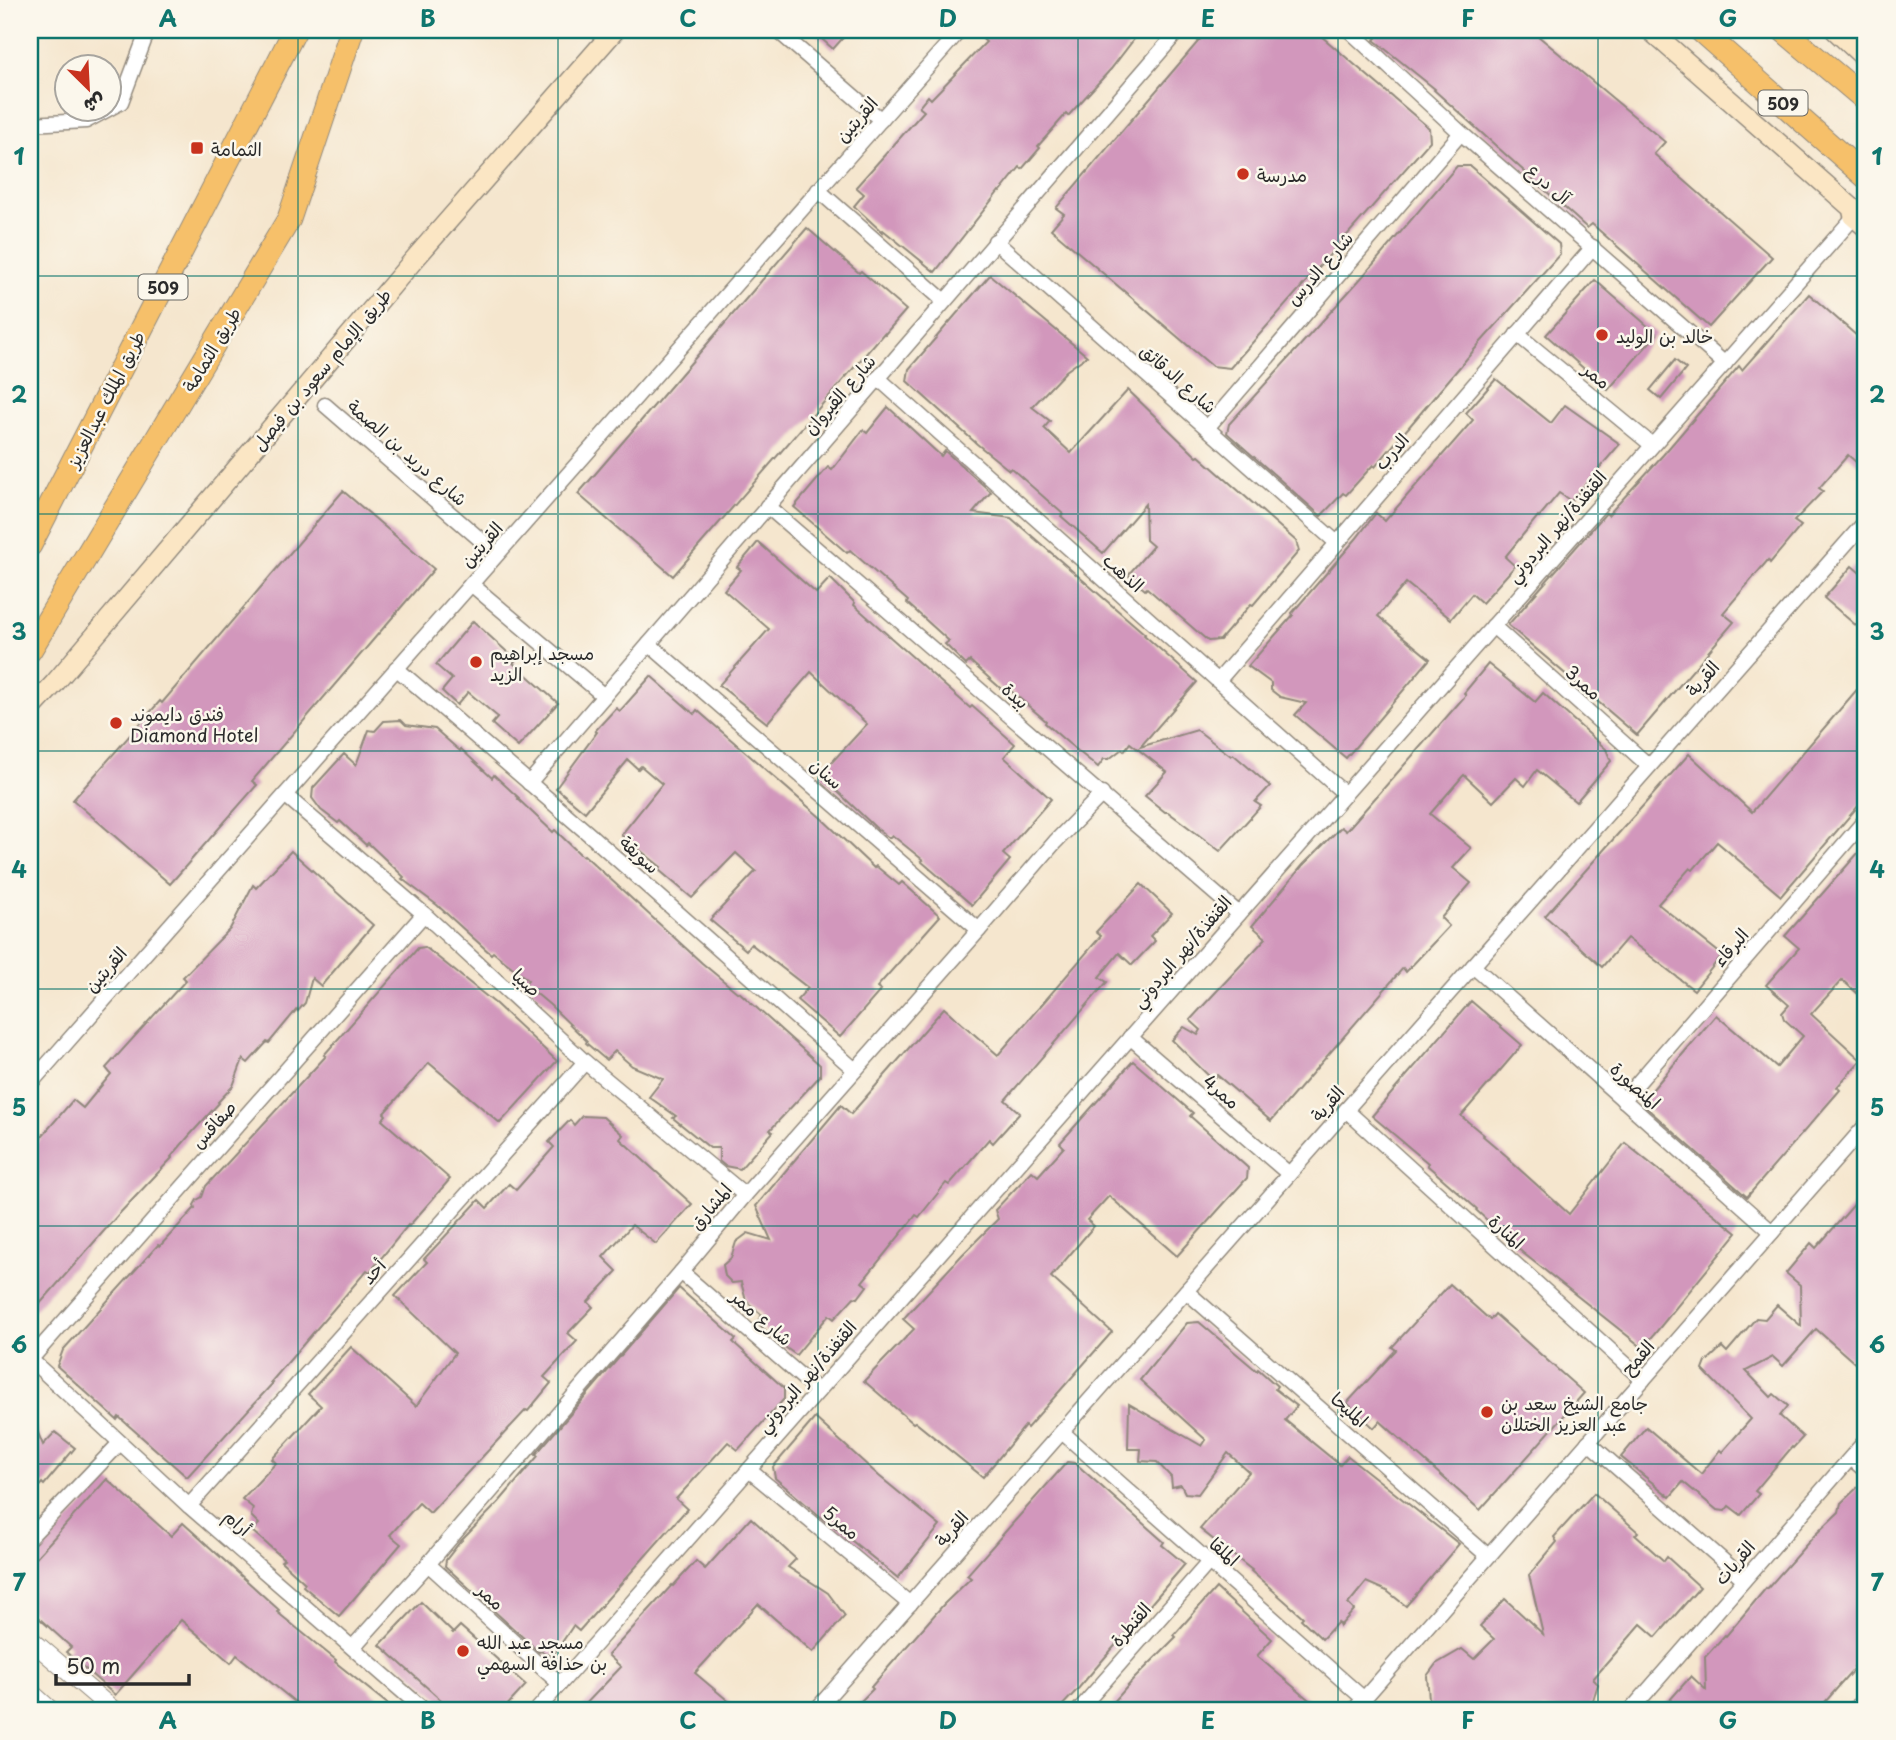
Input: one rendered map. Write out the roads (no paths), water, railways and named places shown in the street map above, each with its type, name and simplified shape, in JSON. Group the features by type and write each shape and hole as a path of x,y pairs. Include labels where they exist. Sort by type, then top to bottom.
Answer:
{"main road":[{"name":"طريق الملك عبدالعزيز","path":"30,545 295,30"},
{"name":"طريق الثمامة","path":"30,650 289,219 352,30"},
{"name":"طريق الإمام سعود بن فيصل","path":"30,710 412,262 615,30"},
{"path":"1650,30 1852,208 1860,222"},
{"name":"509","path":"1700,30 1866,177"},
{"path":"1783,30 1866,100"},
{"path":"1835,30 1866,59"}],"street":[{"path":"30,124 86,121 121,102 148,30"},
{"path":"777,30 881,120"},
{"name":"القريتين","path":"30,1084 960,30"},
{"name":"شارع القيروان","path":"529,783 1179,30"},
{"name":"آل درع","path":"1349,30 1461,133 1725,364"},
{"name":"شارع الدرس","path":"1207,428 1461,133"},
{"path":"818,190 944,301"},
{"name":"القنفذة/نهر البردوني","path":"537,1710 1725,364 1860,222"},
{"name":"شارع الدقائق","path":"995,241 1337,543"},
{"name":"الدرب","path":"1218,681 1593,247"},
{"name":"ممر","path":"1517,334 1653,445"},
{"name":"الذهب","path":"878,378 1345,794"},
{"name":"شارع دريد بن الصمة","path":"325,405 497,554"},
{"name":"بيدة","path":"767,506 1239,914"},
{"name":"القرية","path":"816,1710 1866,521"},
{"path":"471,584 604,696"},
{"name":"ممر3","path":"1493,626 1650,766"},
{"name":"سنان","path":"649,644 979,930"},
{"name":"سويقة","path":"396,668 590,835 855,1070"},
{"name":"المشارق","path":"353,1647 428,1564 745,1195 1055,842 1102,794"},
{"name":"صبيا","path":"285,795 424,914 585,1062 745,1195"},
{"name":"البرقاء","path":"1623,1100 1866,819"},
{"name":"صفاقس","path":"30,1359 424,914"},
{"name":"المنصورة","path":"1474,966 1772,1232"},
{"name":"ممر4","path":"1130,1037 1289,1174"},
{"name":"أحد","path":"189,1506 585,1062"},
{"name":"المنارة","path":"1346,1110 1643,1380"},
{"name":"القمح","path":"1354,1710 1866,1125"},
{"name":"شارع ممر","path":"681,1272 818,1391"},
{"name":"المليحا","path":"1186,1291 1488,1556"},
{"name":"أرام","path":"30,1359 189,1506 424,1710"},
{"name":"الملقا","path":"1062,1432 1364,1699"},
{"name":"القريات","path":"1631,1710 1866,1440"},
{"path":"30,1537 120,1443"},
{"path":"1588,1443 1744,1579"},
{"path":"1851,1458 1866,1471"},
{"name":"ممر5","path":"748,1470 910,1604"},
{"name":"القنطرة","path":"1079,1710 1209,1562"},
{"name":"ممر","path":"428,1564 560,1684"},
{"path":"30,1639 113,1710"},
{"path":"30,1692 50,1710"},
{"path":"1854,1710 1866,1697"}],"place":[{"name":"الثمامة","path":"197,148"},
{"name":"مدرسة","path":"1243,174"},
{"name":"خالد بن الوليد","path":"1602,335"},
{"name":"مسجد إبراهيم الزيد","path":"476,662"},
{"name":"فندق دايموند Diamond Hotel","path":"116,723"},
{"name":"جامع الشيخ سعد بن عبد العزيز الختلان","path":"1487,1412"},
{"name":"مسجد عبد الله بن حذافة السهمي","path":"463,1651"}]}
